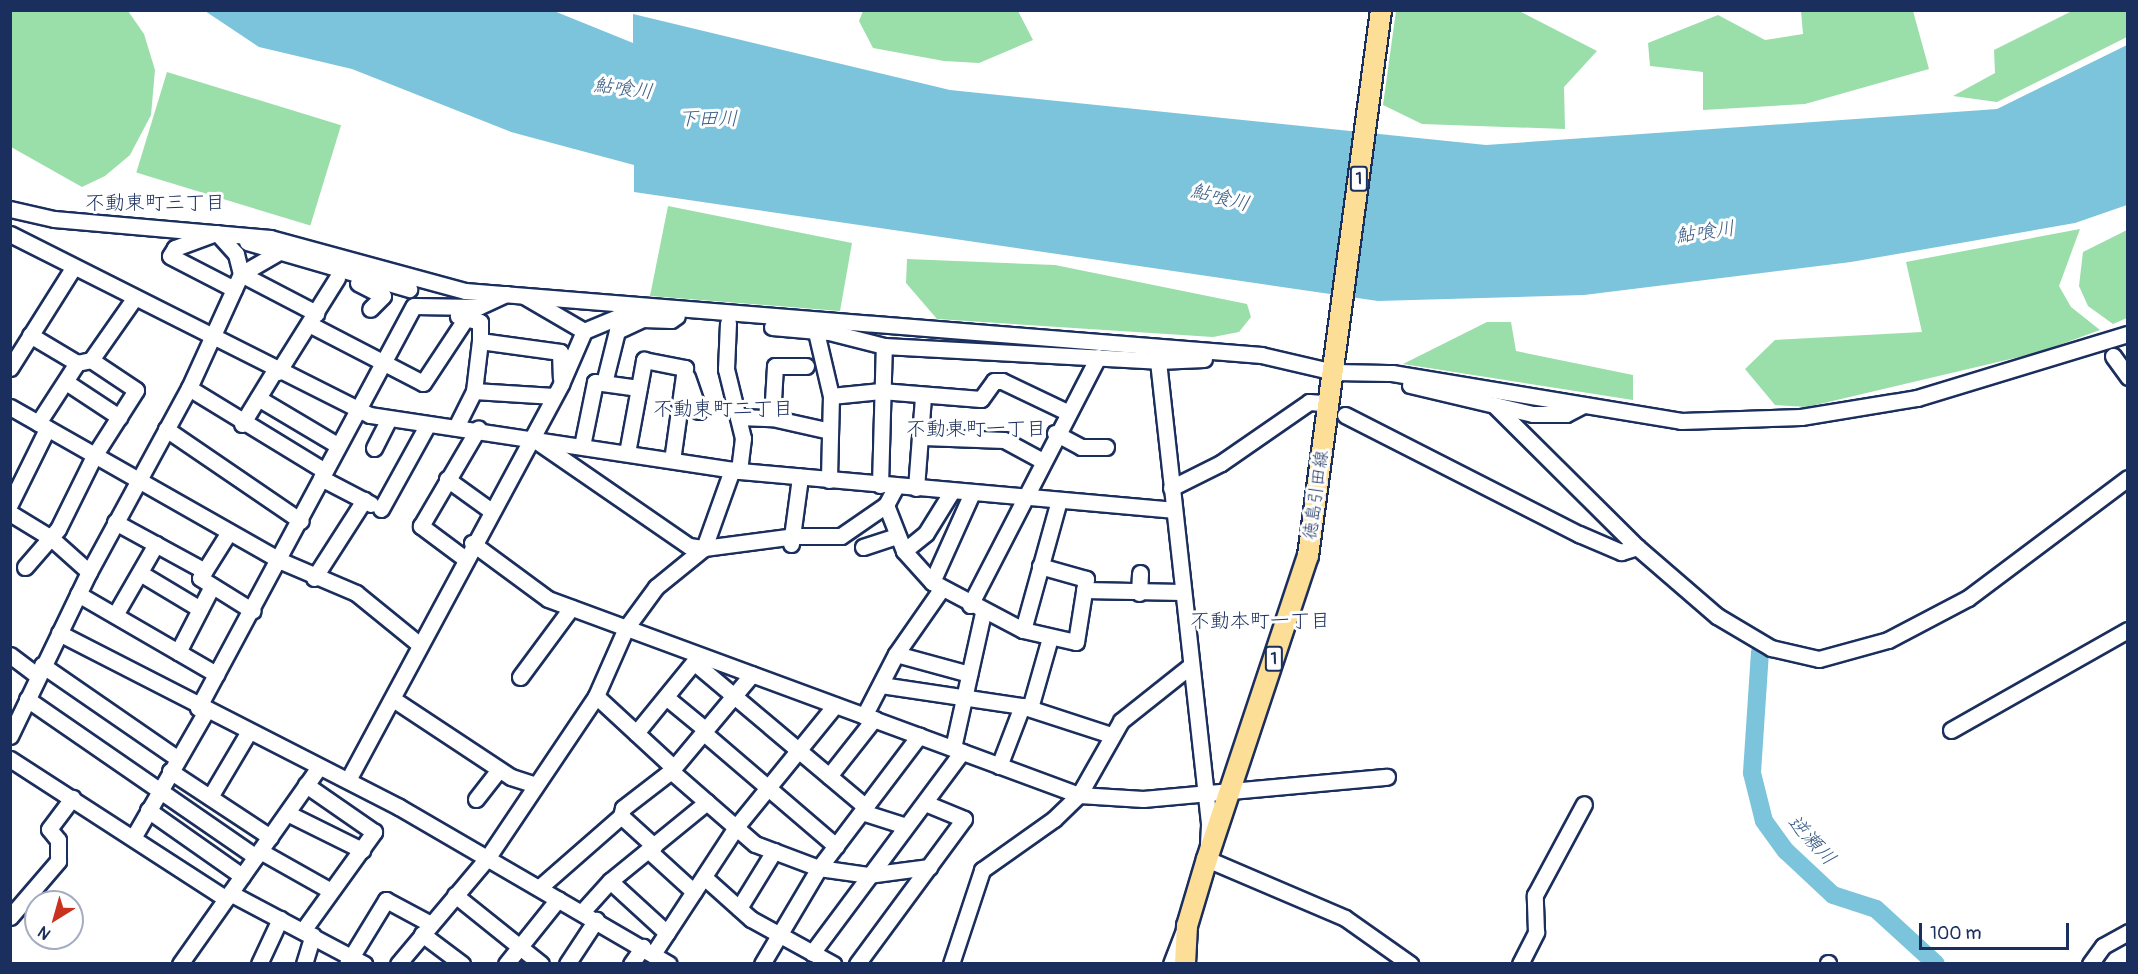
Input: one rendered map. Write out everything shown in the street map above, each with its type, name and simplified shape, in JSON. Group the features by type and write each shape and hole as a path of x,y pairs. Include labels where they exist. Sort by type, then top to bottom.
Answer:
{"main road":[{"name":"徳島引田線","path":"1185,963 1187,926 1207,859 1308,556 1338,348 1381,10"}],"street":[{"path":"10,209 54,219 212,235 270,238 392,280"},
{"path":"10,234 133,300 276,371 355,409 388,420 478,429 735,470 1173,510"},
{"path":"212,235 236,254 241,274 381,361 423,382 466,318"},
{"path":"234,289 170,256 175,248 212,235 392,280 639,308 1261,355 1334,372 1392,373 1681,421 1801,417 1917,398 2127,334"},
{"path":"10,736 39,670 89,572 189,388 241,274 279,252"},
{"path":"318,263 337,278 358,283 383,296 370,309"},
{"path":"10,368 73,268"},
{"path":"242,424 337,278"},
{"path":"358,283 392,280"},
{"path":"414,306 478,307 506,294"},
{"path":"523,295 584,331"},
{"path":"10,504 43,426 66,382 133,300"},
{"path":"414,306 480,322 474,391 456,427"},
{"path":"133,838 174,765 202,709 216,674 281,561 355,409 414,306"},
{"path":"348,780 393,699 472,543 558,390 584,331 639,308"},
{"path":"662,309 677,316"},
{"path":"604,383 617,331 643,319 677,316 816,332 884,346 1158,361 1261,355"},
{"path":"398,963 488,857 596,696 626,628 656,587 704,548 735,470 743,438 726,369 728,323"},
{"path":"816,332 831,396 829,480"},
{"path":"25,567 51,538 94,456 136,390 30,335"},
{"path":"480,340 560,352 558,390"},
{"path":"880,485 884,346"},
{"path":"2113,356 2127,377"},
{"path":"812,953 868,875 925,803 957,750 976,609 1022,497 1098,357"},
{"path":"627,453 644,360 685,368"},
{"path":"1158,361 1189,667 1203,793 1209,825 1207,859 1345,918 1410,963"},
{"path":"772,418 775,366 806,366"},
{"path":"685,368 699,411"},
{"path":"672,460 685,368"},
{"path":"1392,373 1407,384 1533,414 1566,414 1584,405"},
{"path":"831,396 881,391 981,399 994,381 1002,381 1067,412"},
{"path":"66,382 119,417"},
{"path":"582,446 595,382 639,388"},
{"path":"189,388 242,424 385,511 428,424"},
{"path":"474,391 558,390"},
{"path":"916,488 923,437 923,396"},
{"path":"258,398 337,445"},
{"path":"1171,488 1221,463 1309,402 1322,403"},
{"path":"1494,405 1637,547 1716,616 1771,648 1819,659 1888,640 1968,598 2127,478"},
{"path":"10,408 281,561 314,578 356,593 420,645"},
{"path":"1345,415 1579,534 1621,552 1637,547"},
{"path":"738,417 772,418 830,431"},
{"path":"374,448 388,420"},
{"path":"166,429 301,521"},
{"path":"465,558 421,526 478,429"},
{"path":"1055,433 1081,447 1106,447"},
{"path":"923,437 1004,440 1041,460"},
{"path":"532,438 688,546 704,548 842,536 885,505 896,486"},
{"path":"793,540 800,477"},
{"path":"447,479 490,510"},
{"path":"904,551 926,532 952,491"},
{"path":"829,776 869,718 896,654 937,585 972,493"},
{"path":"314,578 364,500"},
{"path":"1023,630 1059,500"},
{"path":"885,505 904,551 937,585 976,609 1023,630 1050,638 1076,642 1086,579 1040,566"},
{"path":"10,513 51,538 89,572"},
{"path":"115,522 205,571"},
{"path":"229,532 200,578 252,611"},
{"path":"862,547 896,536"},
{"path":"472,543 548,599 626,628 697,659 752,674 1079,795 1143,799 1388,777"},
{"path":"115,615 156,544"},
{"path":"140,573 200,609"},
{"path":"1139,593 1140,573"},
{"path":"178,652 212,586"},
{"path":"1084,590 1139,593 1182,592"},
{"path":"78,594 216,674"},
{"path":"520,677 571,608"},
{"path":"1951,730 2127,630"},
{"path":"59,633 202,709 348,780 488,857 669,963"},
{"path":"999,766 1026,707 1050,638"},
{"path":"896,654 969,674"},
{"path":"10,656 39,670 174,765 210,797 270,837"},
{"path":"697,659 735,697 829,776 864,809 906,826"},
{"path":"636,733 697,659"},
{"path":"951,963 982,870 994,857 1036,835 1079,795 1111,735 1137,706 1189,667"},
{"path":"540,887 621,816 623,808 672,769 735,697 752,674"},
{"path":"881,685 918,694 964,695 1026,707 1111,735"},
{"path":"596,696 707,802 736,827 774,851 819,868 868,875 929,867"},
{"path":"667,698 836,846"},
{"path":"27,699 158,793 258,854 331,891"},
{"path":"393,699 500,770 535,785"},
{"path":"631,963 667,933 736,827 835,705"},
{"path":"210,797 248,732"},
{"path":"762,963 776,936 819,868 919,736"},
{"path":"10,759 228,896 308,932 348,960 364,963"},
{"path":"180,963 319,767"},
{"path":"476,799 500,770"},
{"path":"304,963 308,932 331,891 374,832 306,785"},
{"path":"10,916 58,861 58,840 50,829 72,798"},
{"path":"567,963 589,916 610,881 707,802"},
{"path":"857,963 964,819 925,803"},
{"path":"1520,963 1536,932 1535,895 1584,804"},
{"path":"148,810 242,876"},
{"path":"287,813 362,850"},
{"path":"621,816 694,892"},
{"path":"739,908 774,851"},
{"path":"704,877 776,936 832,963"},
{"path":"610,881 667,933"},
{"path":"455,896 541,963"},
{"path":"506,963 558,899"},
{"path":"348,960 386,900 427,929 462,963"},
{"path":"259,963 280,919"},
{"path":"1171,963 1187,926"},
{"path":"2090,963 2103,946 2127,932"}],"green space":[{"path":"11,10 128,11 144,34 155,70 151,115 130,155 105,176 82,187 11,147"},
{"path":"2074,10 2127,11 2127,37 1997,102 1953,96 1995,73 1994,50"},
{"path":"863,11 1018,11 1033,40 979,63 944,61 873,48 859,21"},
{"path":"1396,11 1519,11 1597,51 1564,87 1565,129 1422,124 1383,105"},
{"path":"1801,11 1913,11 1929,69 1805,104 1703,110 1703,72 1650,66 1648,43 1718,15 1765,40 1803,34"},
{"path":"167,72 341,125 310,226 136,172"},
{"path":"668,206 852,243 840,311 650,296"},
{"path":"2080,229 2059,286 2071,307 2100,330 2040,352 1807,407 1775,405 1745,369 1775,340 1922,332 1906,262"},
{"path":"2127,230 2127,318 2113,324 2088,306 2079,286 2083,252"},
{"path":"907,259 1055,265 1247,304 1251,317 1239,332 1213,337 937,319 906,283"},
{"path":"1487,322 1511,322 1516,351 1633,375 1633,400 1403,364"}],"water":[{"name":"下田川","path":"205,11 554,11 633,43 633,14 950,90 1486,145 1997,109 2127,45 2127,205 2075,223 1851,262 1584,295 1378,301 634,192 634,165 511,132 352,69 259,47"}],"waterway":[{"name":"逆瀬川","path":"1760,652 1752,773 1764,821 1786,851 1833,895 1876,909 1936,964"}],"district":[{"name":"不動東町三丁目","path":"155,202"},
{"name":"不動東町二丁目","path":"723,408"},
{"name":"不動東町一丁目","path":"976,428"},
{"name":"不動本町一丁目","path":"1260,620"}],"water label":[{"name":"鮎喰川","path":"623,88"},
{"name":"鮎喰川","path":"1220,197"},
{"name":"鮎喰川","path":"1705,232"}]}
